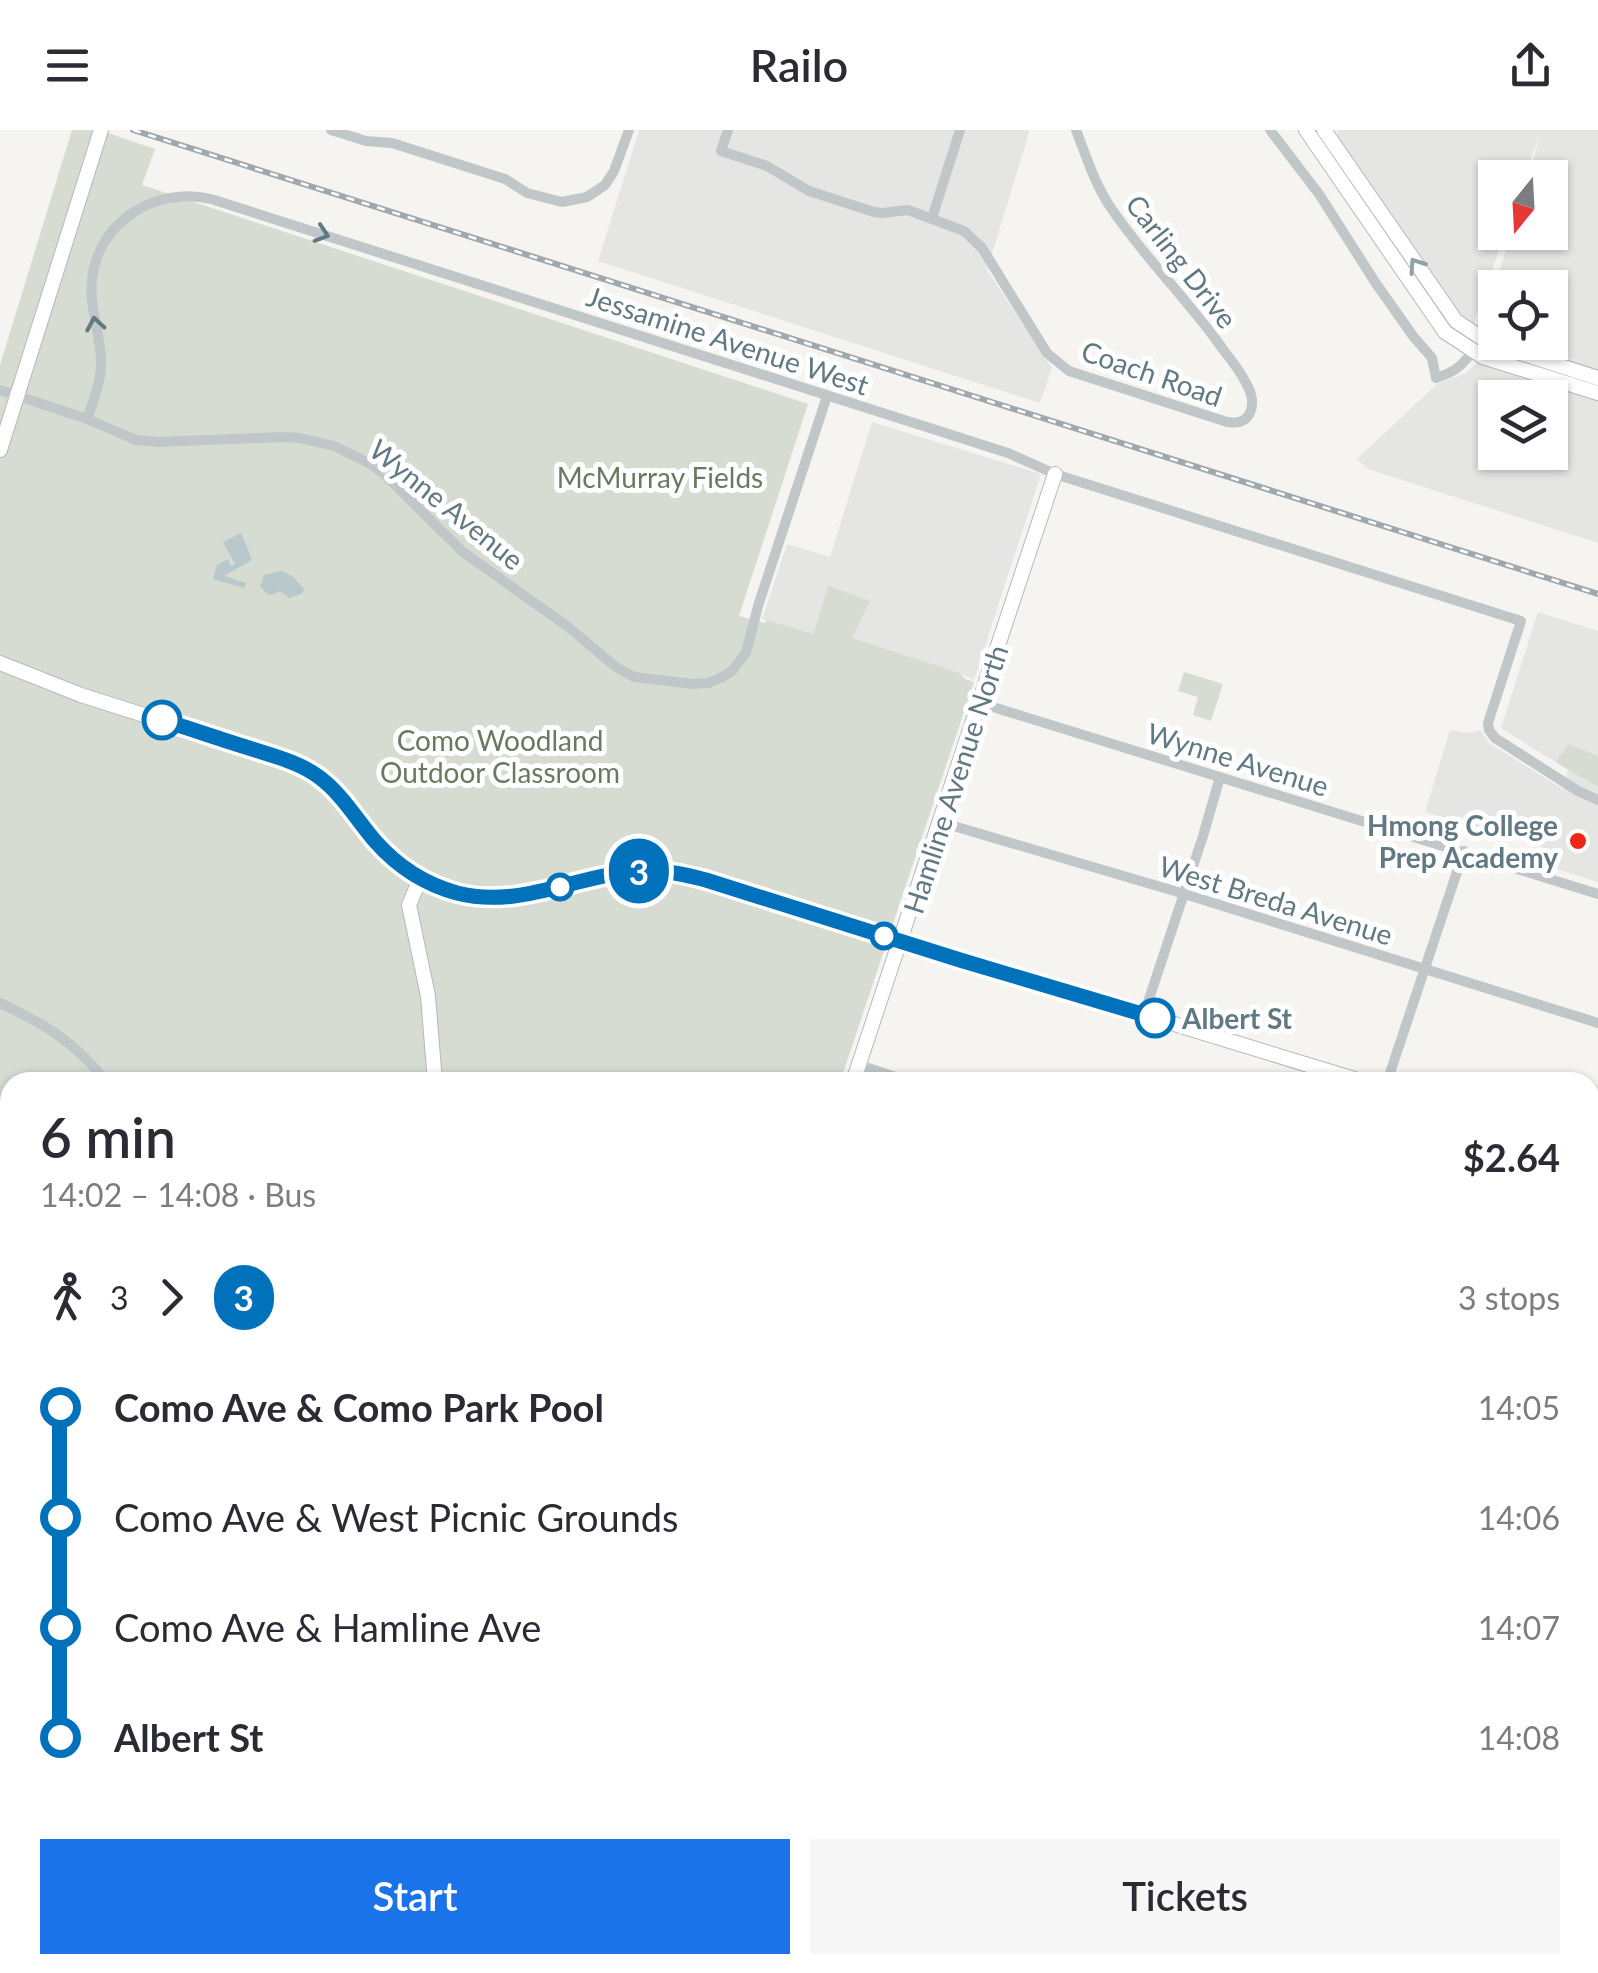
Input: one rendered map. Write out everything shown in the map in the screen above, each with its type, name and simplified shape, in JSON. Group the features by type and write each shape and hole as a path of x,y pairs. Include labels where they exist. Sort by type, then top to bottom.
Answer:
{"main road":[{"path":"0,450 24,398 101,130"},
{"path":"1313,131 1445,332 1476,345 1502,364 1598,392"},
{"path":"1476,345 1489,343 1598,378"},
{"name":"Hamline Avenue North","path":"857,1072 1054,474"},
{"path":"0,663 82,695 308,770 343,799 383,850 420,879 458,893 502,898 633,872 672,872 1332,1072"},
{"path":"420,879 409,904 428,996 434,1072"}],"street":[{"path":"331,130 366,141 392,143 504,178 527,193 562,202 587,197 604,185 618,162 629,130"},
{"path":"728,130 722,151 767,166 809,191 882,213 908,210 932,218 960,130"},
{"name":"Carling Drive","path":"1076,130 1111,208 1206,326 1249,387 1252,399 1248,418"},
{"path":"1270,130 1320,194 1375,282 1432,358 1436,378 1462,366 1476,345"},
{"name":"Jessamine Avenue West","path":"87,419 101,368 91,301 93,270 100,250 116,227 140,208 168,197 211,199 1008,453 1054,474 1521,621 1489,730 1503,743 1598,800"},
{"name":"Coach Road","path":"932,218 964,231 979,245 1042,345 1060,366 1080,376 1227,422 1236,424 1248,418"},
{"name":"Wynne Avenue","path":"0,390 136,440 300,438 353,454 385,475 463,552 616,667 634,677 680,684 709,683 730,672 746,653 827,396"},
{"name":"Wynne Avenue","path":"980,702 1598,894"},
{"path":"1144,1014 1220,777"},
{"name":"West Breda Avenue","path":"940,822 1598,1023"},
{"path":"1390,1072 1464,852"},
{"path":"0,1003 52,1029 80,1051 98,1072"},
{"path":"859,1065 880,1072"}],"shaded area":[{"path":"639,130 1030,130 987,270 1052,368 1040,403 598,261"},
{"path":"1337,130 1598,130 1598,372 1557,360 1568,360 1568,270 1500,270 1506,250 1568,250 1568,160 1533,160 1541,132 1530,160 1478,160 1478,250 1499,250 1492,270 1478,270 1478,311 1472,328 1464,322 1338,141"},
{"path":"1480,360 1544,380 1478,380 1478,470 1568,470 1568,388 1598,397 1598,543 1368,469 1357,459 1437,384 1466,373"},
{"path":"872,422 1041,474 974,680 851,638 828,586 813,634 762,619 787,544 830,557"},
{"path":"241,533 252,560 224,576 246,583 244,588 213,579 217,565 228,559 231,566 235,564 223,542"},
{"path":"282,571 305,590 301,594 289,598 280,591 272,595 260,586 264,575"},
{"path":"1538,612 1598,631 1598,882 1538,863 1543,847 1425,812 1450,730 1480,730 1489,743 1563,789 1568,770 1501,728"}],"green space":[{"path":"72,130 99,130 155,149 142,185 808,404 739,616 813,634 828,586 870,601 852,638 960,673 974,682 843,1072 0,1072 0,365"},
{"path":"1184,672 1223,684 1211,721 1193,715 1198,697 1178,691"},
{"path":"1568,744 1598,756 1598,787 1556,762"}],"railway":[{"path":"133,130 1598,594"}],"bus line":[{"name":"3","path":"162,720 308,770 343,799 391,858 420,879 444,889 473,896 517,897 633,872 672,872 1155,1018"}],"place":[{"name":"Hmong College Prep Academy","path":"1578,841"},
{"name":"Albert St","path":"1155,1018"}],"park label":[{"name":"McMurray Fields","path":"660,477"},
{"name":"Como Woodland Outdoor Classroom","path":"500,756"}]}
